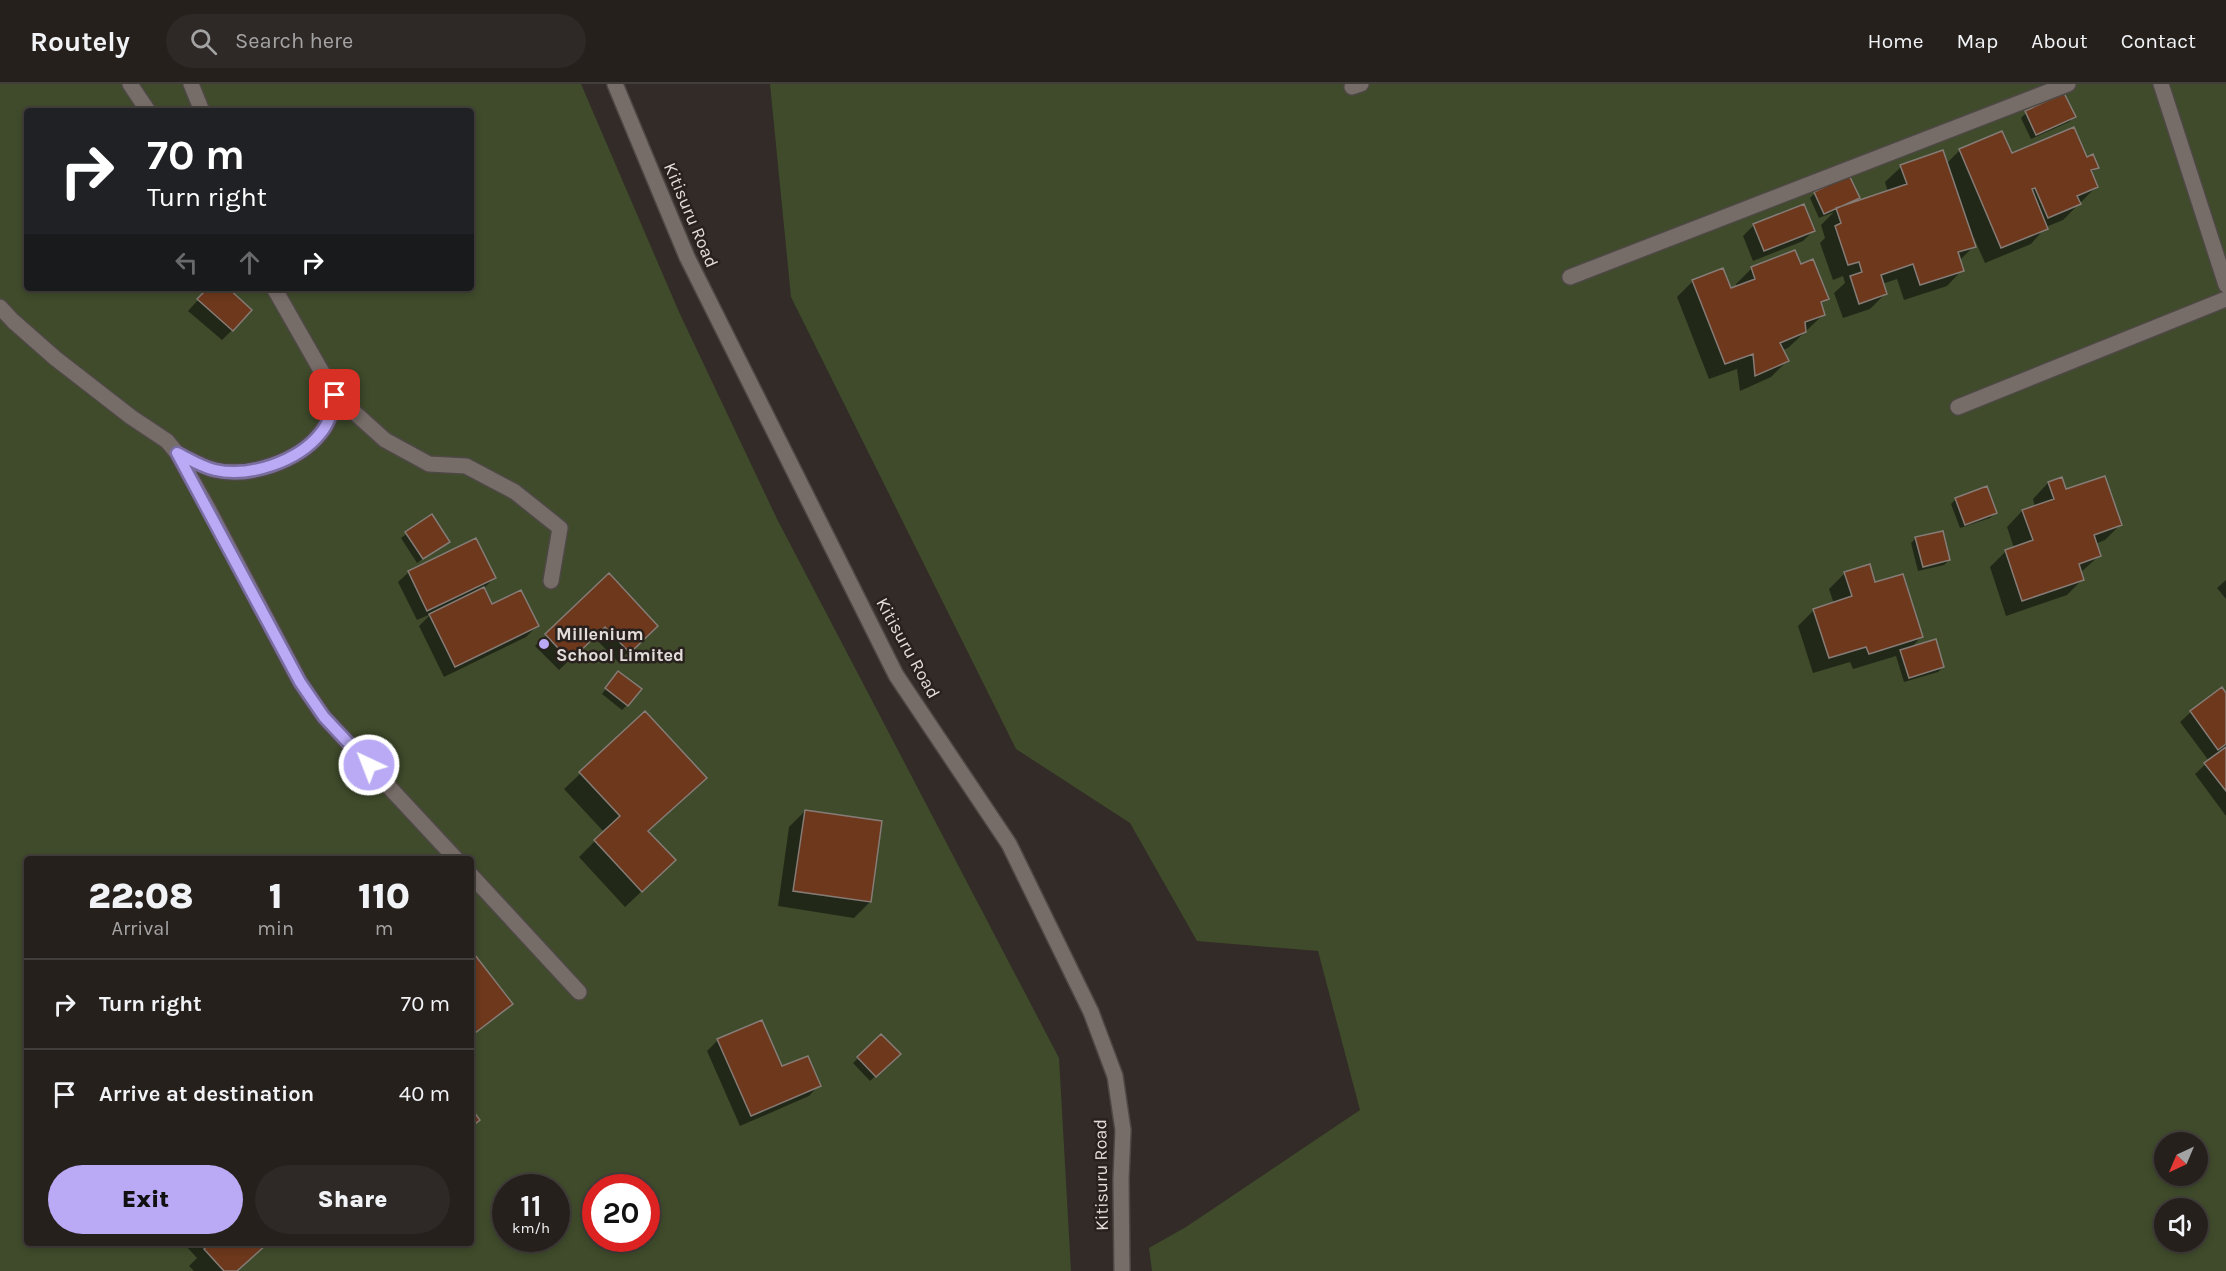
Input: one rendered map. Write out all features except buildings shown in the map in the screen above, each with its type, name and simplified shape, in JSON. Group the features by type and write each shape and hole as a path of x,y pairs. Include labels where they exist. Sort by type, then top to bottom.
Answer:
{"street":[{"path":"130,84 146,108"},
{"path":"191,84 201,108"},
{"name":"Kitisuru Road","path":"615,84 687,257 896,675 1009,844 1091,1012 1115,1076 1123,1130 1120,1179 1122,1271"},
{"path":"1570,276 2068,84"},
{"path":"2161,84 2226,285"},
{"path":"276,291 335,395 385,440 429,464 466,466 515,492 560,528 551,581"},
{"path":"1958,407 2226,299"},
{"path":"0,307 55,358 131,417 167,441 177,453 300,682 324,717 453,856"},
{"path":"177,453 216,470 256,471 305,450 321,432 332,414 335,395"},
{"path":"474,878 579,992"}],"green space":[{"path":"0,84 581,84 679,312 777,519 1059,1058 1071,1271 0,1271"},
{"path":"770,84 2226,84 2226,1271 1152,1271 1149,1248 1186,1227 1360,1110 1318,951 1197,941 1130,823 1016,749 791,297"}],"place":[{"name":"Millenium School Limited","path":"544,644"}],"route":[{"path":"335,395 332,414 321,432 305,450 256,471 216,470 177,453 300,682 324,717 369,765"}]}
